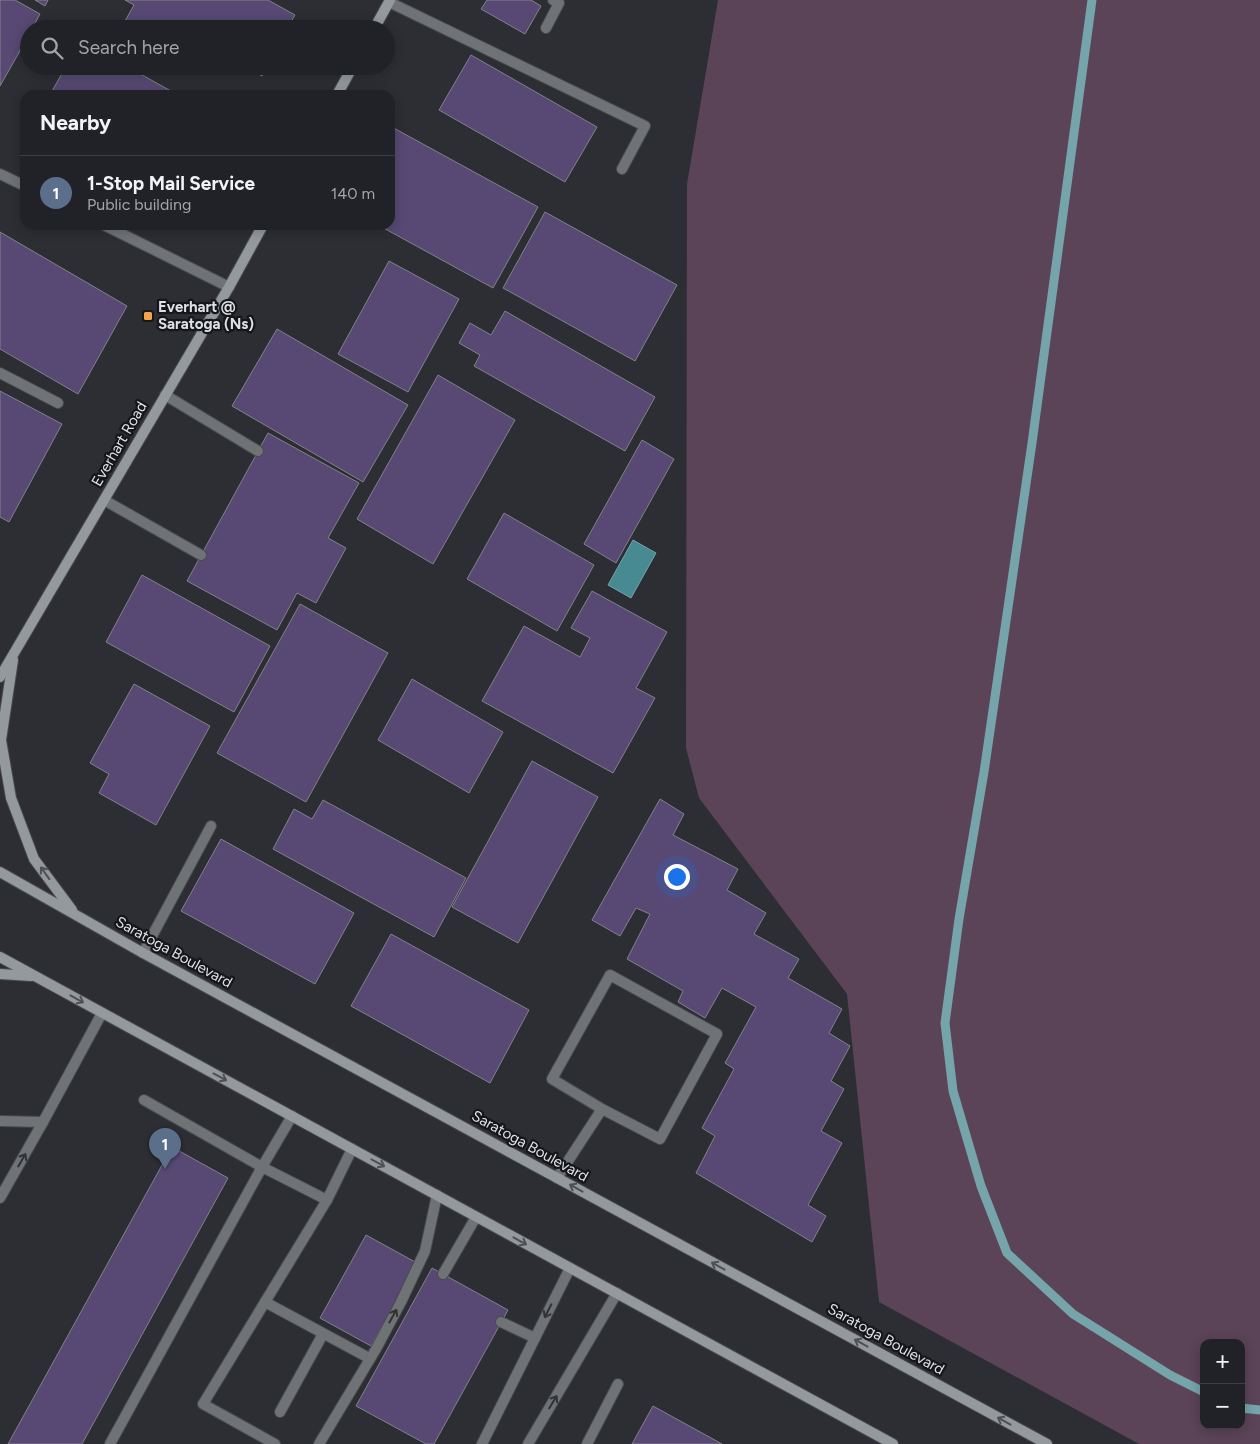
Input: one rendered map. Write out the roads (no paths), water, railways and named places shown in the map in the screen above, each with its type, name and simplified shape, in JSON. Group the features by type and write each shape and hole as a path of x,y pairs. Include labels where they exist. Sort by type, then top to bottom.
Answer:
{"main road":[{"path":"379,20 389,1"},
{"path":"339,90 348,75"},
{"name":"Everhart Road","path":"0,677 229,287 260,230"},
{"path":"0,662 14,653"},
{"path":"14,653 1,740 11,798 34,859 74,912"},
{"name":"Saratoga Boulevard","path":"0,872 74,912 143,953 1047,1444"},
{"path":"0,957 893,1444"},
{"path":"0,974 34,976"}],"street":[{"path":"546,28 559,3 553,0"},
{"path":"389,1 645,126 622,169"},
{"path":"0,174 20,184"},
{"path":"114,230 229,287"},
{"path":"0,373 58,403"},
{"path":"165,395 258,451"},
{"path":"104,500 201,555"},
{"path":"143,953 211,826"},
{"path":"610,975 717,1034 660,1139 602,1109 552,1079 610,975"},
{"path":"0,1198 102,1013"},
{"path":"144,1100 262,1167 326,1200"},
{"path":"558,1178 602,1109"},
{"path":"110,1444 292,1116"},
{"path":"0,1120 43,1122"},
{"path":"275,1444 203,1404 326,1200 352,1149"},
{"path":"319,1444 376,1349 401,1302 425,1251 437,1195"},
{"path":"443,1274 476,1217"},
{"path":"482,1444 570,1268"},
{"path":"528,1444 617,1293"},
{"path":"265,1302 369,1358"},
{"path":"501,1322 535,1338"},
{"path":"280,1412 323,1334"},
{"path":"586,1444 618,1384"}],"water":[{"path":"633,540 656,553 631,598 608,585"}],"waterway":[{"path":"1092,0 1032,443 984,772 959,919 945,1023 953,1091 981,1186 1007,1253 1073,1314 1170,1375 1200,1390"},
{"path":"1245,1408 1260,1410"}],"place":[{"name":"Everhart @ Saratoga (Ns)","path":"148,316"},
{"name":"1-Stop Mail Service","path":"165,1169"}]}
